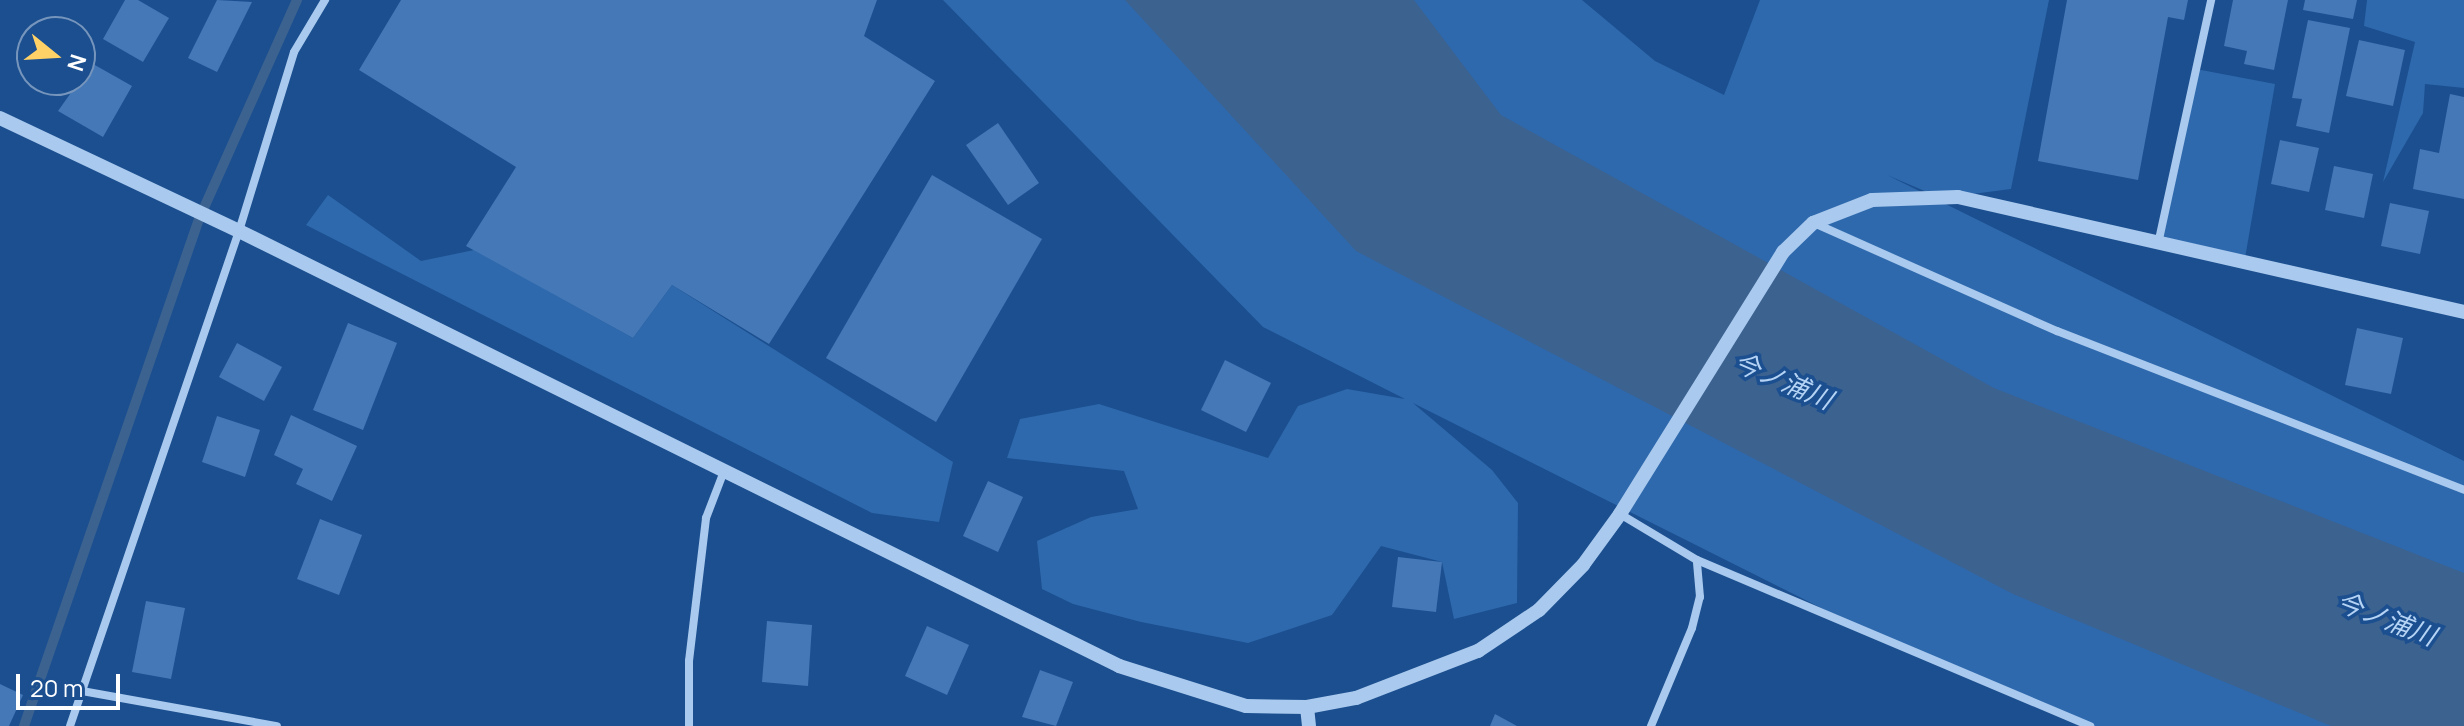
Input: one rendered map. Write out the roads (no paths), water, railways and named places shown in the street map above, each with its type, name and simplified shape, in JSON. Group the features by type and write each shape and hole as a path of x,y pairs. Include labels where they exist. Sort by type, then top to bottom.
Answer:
{"street":[{"path":"70,726 239,231 294,52 325,0"},
{"path":"2158,244 2211,0"},
{"path":"0,118 239,231 1119,666 1246,706 1307,707 1356,698 1478,651 1539,610 1583,565 1620,514 1783,252 1813,223 1872,200 1958,197 2464,312"},
{"path":"1813,223 2057,331 2464,490"},
{"path":"689,726 689,661 706,518 724,471"},
{"path":"1620,514 1697,560 2090,726"},
{"path":"1651,726 1692,628 1700,597 1697,560"},
{"path":"82,691 277,726"},
{"path":"1307,707 1309,726"}],"water":[{"name":"今ノ浦川","path":"1125,0 1414,0 1501,115 1994,388 2464,573 2464,726 2331,726 2013,594 1356,251"}],"waterway":[{"path":"24,726 199,219 297,0"}]}
